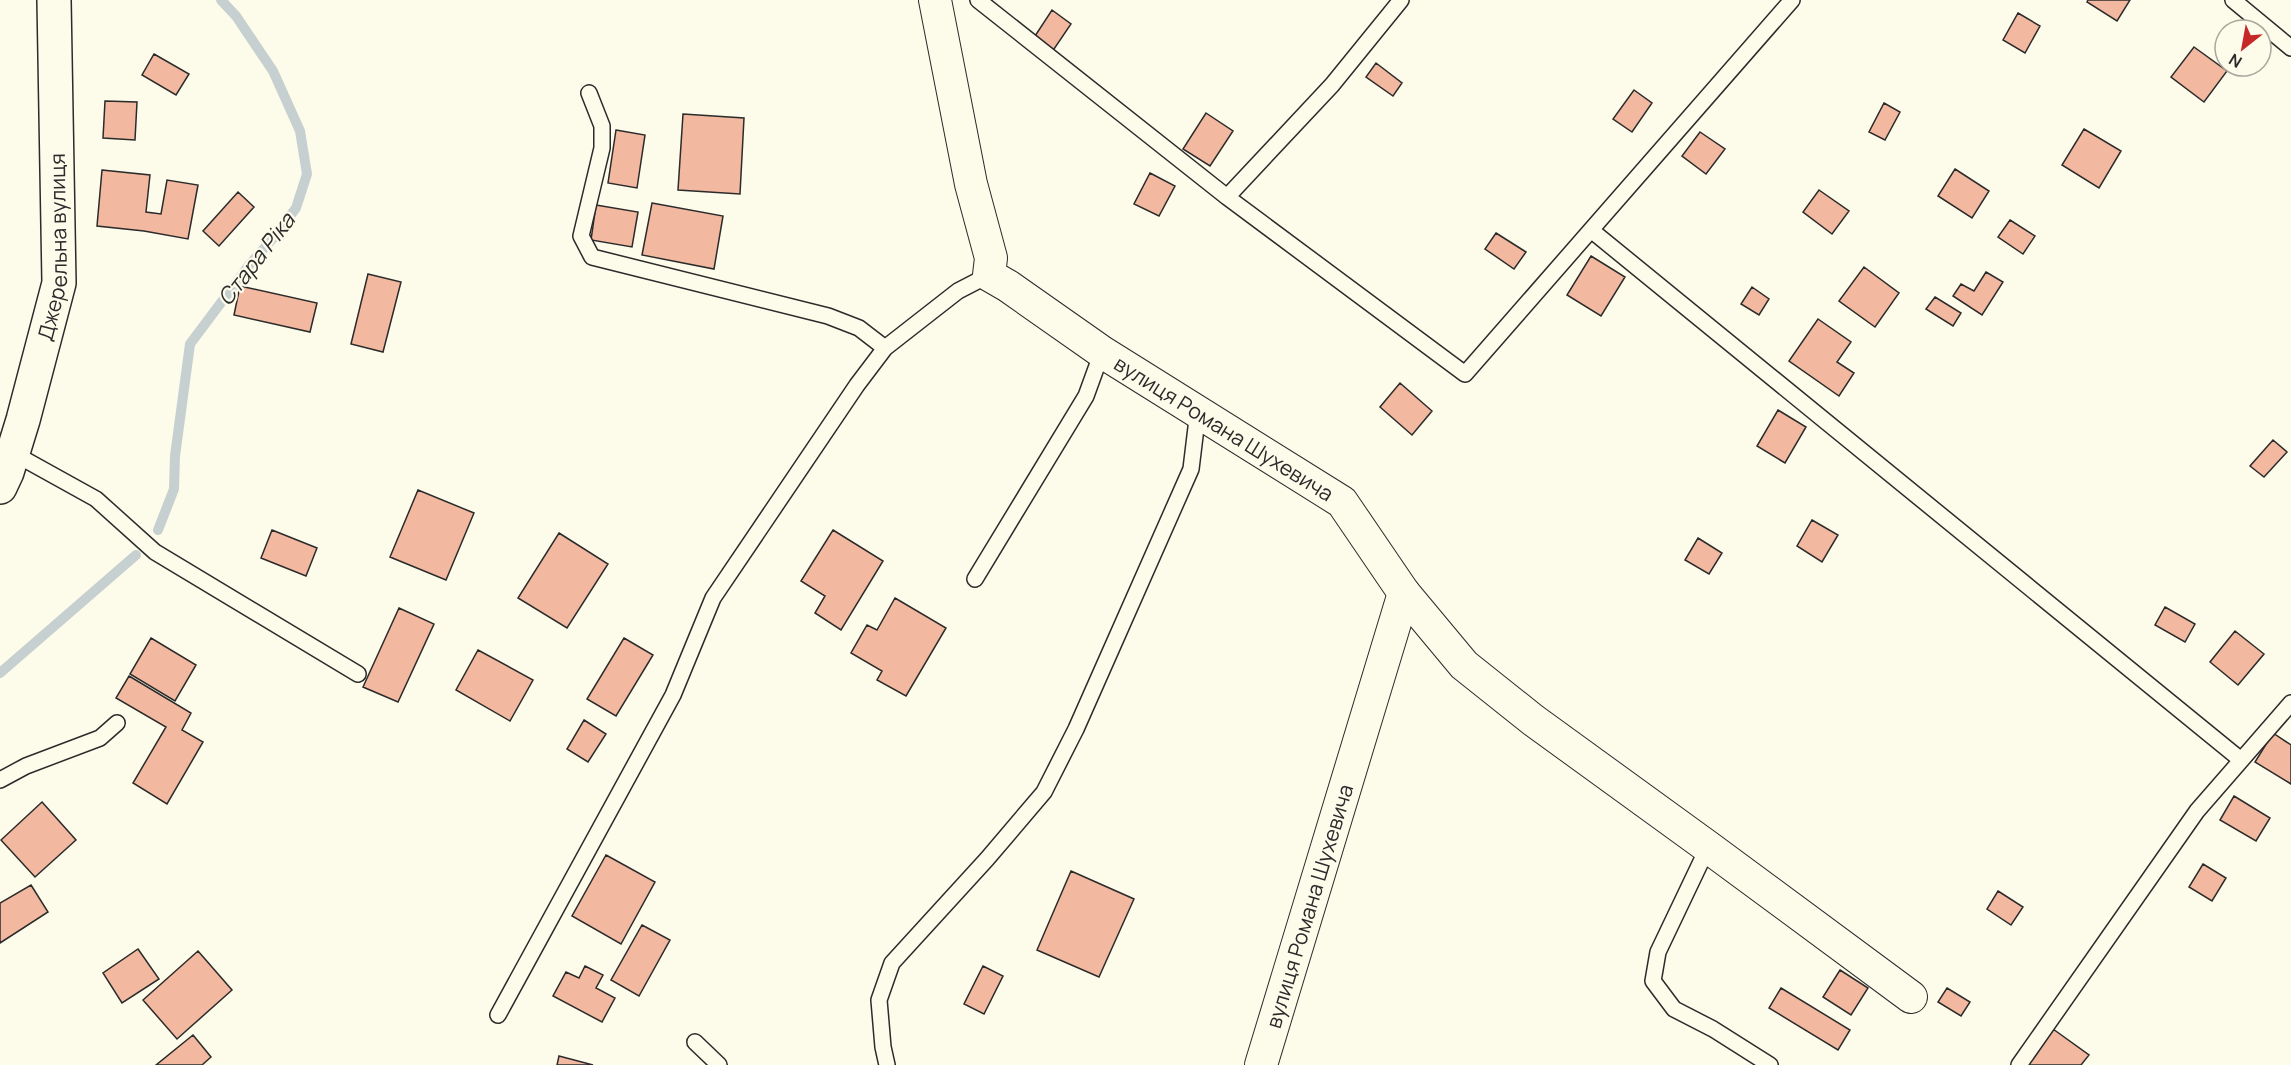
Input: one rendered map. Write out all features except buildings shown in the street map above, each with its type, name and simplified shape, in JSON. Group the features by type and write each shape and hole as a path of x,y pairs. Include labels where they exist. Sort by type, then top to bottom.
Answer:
{"street":[{"name":"Джерельна вулиця","path":"0,487 13,453 59,283 54,0"},
{"path":"935,0 971,184 991,258 989,275"},
{"name":"вулиця Романа Шухевича","path":"989,275 1102,352 1342,502 1404,593 1261,1065"},
{"path":"1404,593 1464,665 1533,720 1911,998"}],"lane":[{"path":"935,0 941,0"},
{"path":"978,0 1227,197 1466,374 1792,0"},
{"path":"1227,197 1332,85 1401,0"},
{"path":"2234,0 2291,48"},
{"path":"589,93 602,126 602,148 581,236 592,257 828,316 859,328 885,348"},
{"path":"1591,230 2241,760"},
{"path":"498,1015 673,695 713,598 885,348 958,291 989,275"},
{"path":"975,579 1086,396 1102,352"},
{"path":"887,1065 879,1000 892,963 972,876 1044,792 1076,729 1191,469 1198,411"},
{"path":"13,453 96,499 155,552 358,674"},
{"path":"2019,1065 2197,811 2291,703"},
{"path":"0,780 26,766 100,738 117,723"},
{"path":"1708,847 1658,952 1653,981 1674,1009 1713,1029 1770,1065"},
{"path":"695,1042 718,1065"}],"waterway":[{"name":"Стара Ріка","path":"158,530 174,489 175,456 190,344 250,264 296,208 307,174 300,131 273,71 236,16 221,0"},
{"name":"Стара Ріка","path":"0,673 136,555"}]}
